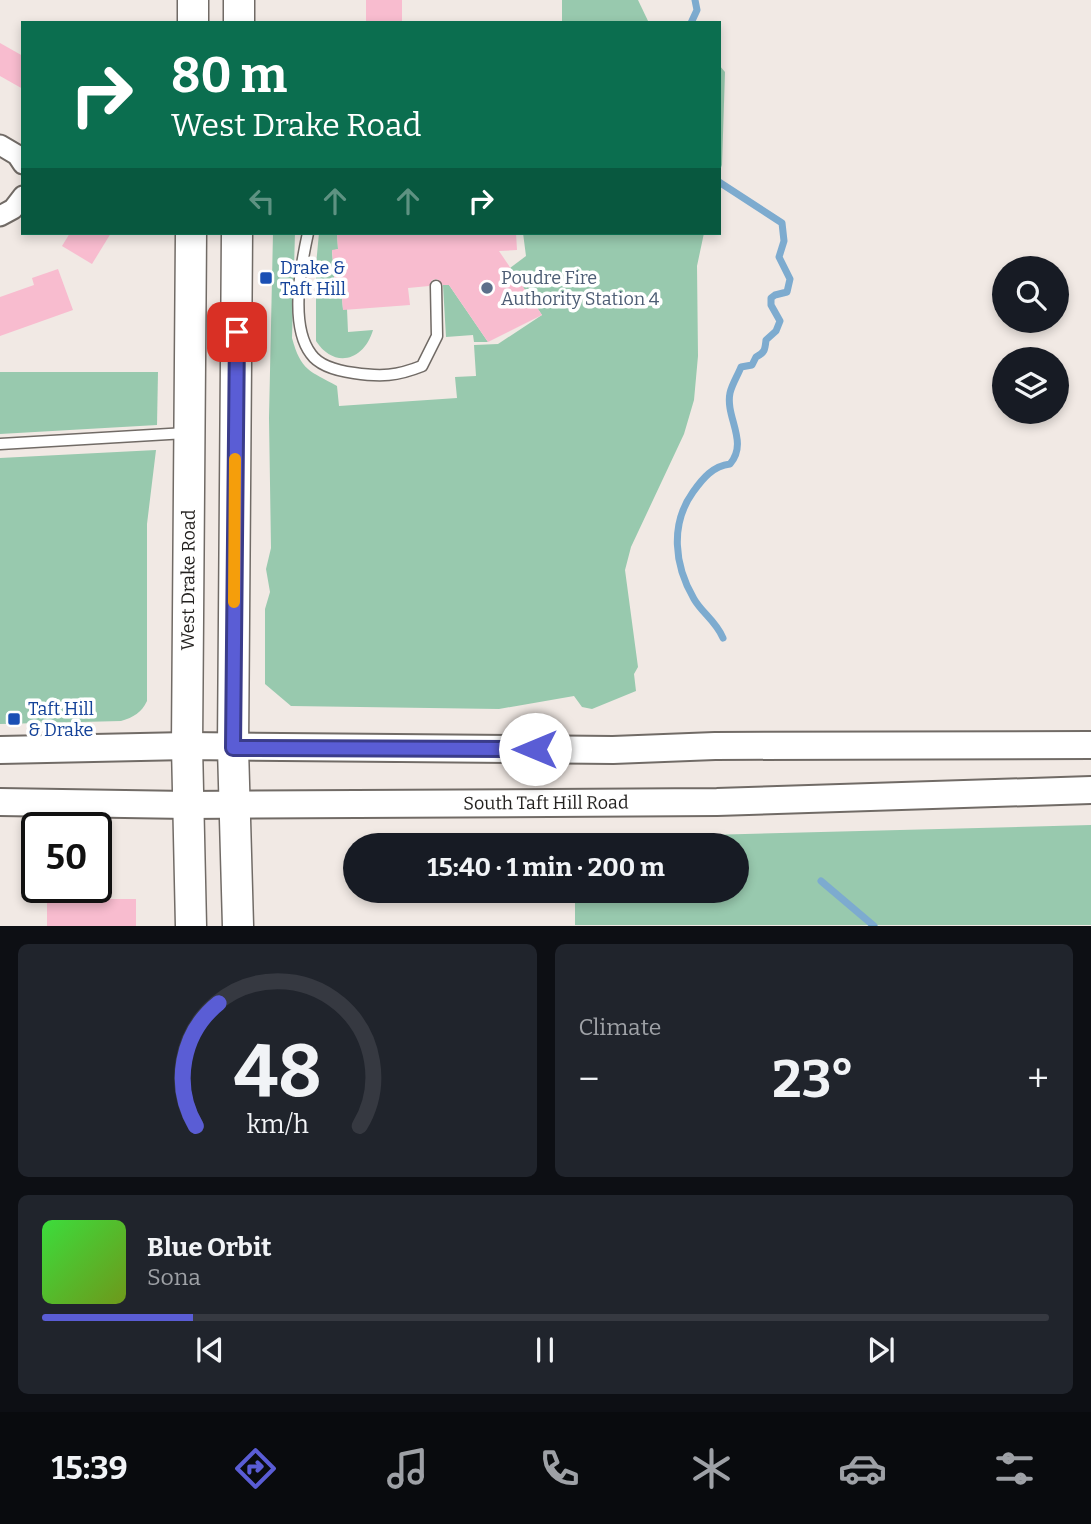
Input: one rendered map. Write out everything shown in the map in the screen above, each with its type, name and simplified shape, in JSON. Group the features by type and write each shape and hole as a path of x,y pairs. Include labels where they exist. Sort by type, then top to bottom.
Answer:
{"main road":[{"path":"193,0 193,21"},
{"path":"239,0 239,21"},
{"name":"West Drake Road","path":"191,235 187,805 191,926"},
{"path":"237,235 233,748 238,926"},
{"path":"0,750 187,746 613,750 715,746 1091,744"},
{"name":"South Taft Hill Road","path":"0,802 187,805 717,802 1091,790"}],"street":[{"path":"0,145 17,155 21,161"},
{"path":"0,216 13,209 21,198"}],"lane":[{"path":"308,235 301,267 299,297 301,335 311,355 331,369 370,375 400,375 422,366 437,336 436,286"},
{"path":"0,444 190,432"}],"green space":[{"path":"562,0 638,0 648,21 562,21"},
{"path":"721,67 725,72 721,168"},
{"path":"273,235 295,235 292,338 303,364 337,386 339,406 457,398 455,377 476,376 474,345 498,344 542,315 510,268 526,256 523,235 704,235 697,266 698,356 694,400 684,434 631,547 625,570 638,667 634,674 636,691 592,709 582,707 574,696 499,709 291,706 265,684 265,609 270,592 266,569 271,548 269,418"},
{"path":"319,235 337,235 338,249 332,251 335,287 341,287 343,309 347,309 348,332 373,330 363,349 348,358 331,355 316,341"},
{"path":"443,285 449,285 488,342 474,342 473,335 446,337"},
{"path":"0,372 158,372 157,425 0,434"},
{"path":"156,450 147,524 145,705 137,714 121,721 0,724 0,458"},
{"path":"1091,825 1091,925 575,925 575,903 749,903 749,834"}],"building":[{"path":"366,0 402,0 402,21 366,21"},
{"path":"0,43 21,55 21,88 0,76"},
{"path":"69,235 110,235 92,264 62,246"},
{"name":"Poudre Fire Authority Station 4","path":"337,235 516,235 517,250 499,251 542,315 488,342 449,285 443,285 437,279 432,280 429,286 408,288 410,305 343,310 341,287 335,287 332,250 338,249"},
{"path":"58,269 73,310 0,336 0,297 34,285 32,278"},
{"path":"112,899 136,899 136,926 47,926 47,903 112,903"}],"waterway":[{"path":"692,21 697,10 695,0"},
{"path":"721,183 782,223 784,241 779,257 790,279 787,292 771,298 771,305 780,321 776,331 766,340 764,350 752,365 741,367 731,390 729,402 737,438 735,456 730,464 713,470 697,487 686,504 678,531 679,559 687,586 723,638"},
{"path":"821,881 874,926"}],"slow traffic":[{"path":"234,602 235,459"}],"place":[{"name":"Drake & Taft Hill","path":"266,278"},
{"name":"Poudre Fire Authority Station 4","path":"487,288"},
{"name":"Taft Hill & Drake","path":"14,719"}],"route":[{"path":"237,332 233,748 535,749"}]}
